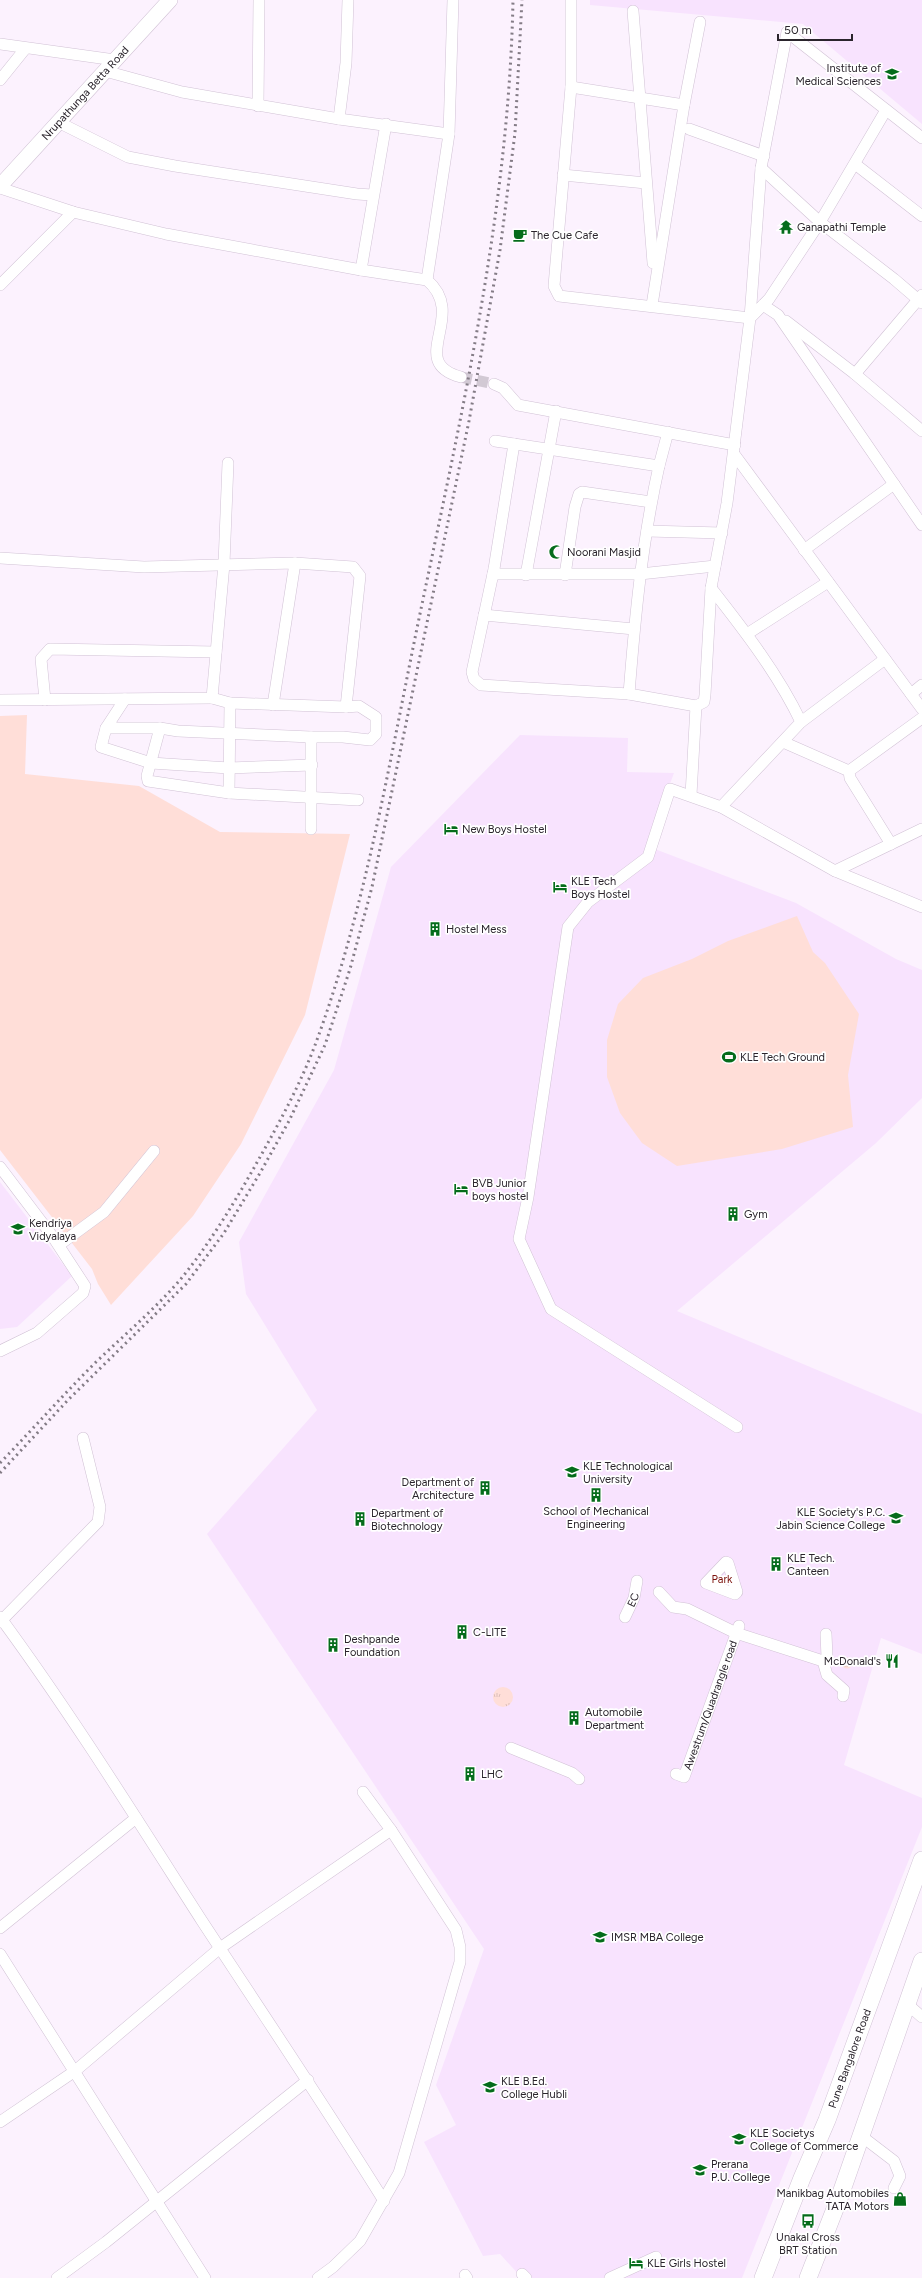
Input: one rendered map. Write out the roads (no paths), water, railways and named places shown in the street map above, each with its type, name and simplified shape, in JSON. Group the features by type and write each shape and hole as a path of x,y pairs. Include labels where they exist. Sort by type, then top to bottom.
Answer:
{"main road":[{"name":"Pune Bangalore Road","path":"763,2278 802,2178 829,2115 922,1860"},
{"path":"808,2278 840,2196 906,2002 922,1961"}],"street":[{"name":"Nrupathunga Betta Road","path":"0,187 170,0"},
{"path":"258,106 259,0"},
{"path":"339,119 346,63 348,0"},
{"path":"427,280 449,134 453,0"},
{"path":"571,0 571,87 554,286 559,296 652,305 750,318"},
{"path":"633,10 655,280"},
{"path":"652,305 684,105 700,22"},
{"path":"514,444 493,574 472,672 474,679 481,685 629,694 696,706 704,702 711,588 722,533 735,450 750,318 761,168 788,32 922,138"},
{"path":"0,44 110,65 182,92 339,119 386,124 449,134"},
{"path":"0,80 25,49"},
{"path":"571,87 684,105"},
{"path":"750,318 769,299 820,222 886,110"},
{"path":"58,122 128,157 191,169 372,195"},
{"path":"361,270 372,195 386,124"},
{"path":"689,129 764,156"},
{"path":"855,164 922,216"},
{"path":"761,168 820,222 921,299 856,374"},
{"path":"563,175 646,182"},
{"path":"0,187 72,212 166,234 361,270 427,280 434,286 443,307 443,318 437,347 438,364 451,374 461,377"},
{"path":"0,285 72,212"},
{"path":"763,305 856,374 922,431"},
{"path":"778,315 922,525"},
{"path":"494,384 503,388 518,404 668,432 735,450 804,550 922,708"},
{"path":"526,575 556,411"},
{"path":"629,694 640,574 651,502 668,432"},
{"path":"495,441 659,466"},
{"path":"212,698 224,564 228,463"},
{"path":"804,550 894,484"},
{"path":"564,575 575,507 579,494 582,492 651,502"},
{"path":"647,531 722,533"},
{"path":"0,558 144,567 295,563 353,567 359,572 346,707"},
{"path":"273,705 295,563"},
{"path":"493,574 640,574 715,566"},
{"path":"746,634 828,582"},
{"path":"711,588 746,634 793,704 801,722"},
{"path":"484,615 634,629"},
{"path":"45,700 41,659 50,649 216,652"},
{"path":"721,807 801,722 885,659"},
{"path":"911,694 922,685"},
{"path":"125,698 106,728 101,747 151,763 229,768 312,765"},
{"path":"0,700 212,698 230,703 346,707 359,706 376,717 377,727 372,739 230,734 178,731 160,728 106,728"},
{"path":"229,793 230,703"},
{"path":"691,795 696,706"},
{"path":"849,771 922,718"},
{"path":"160,728 146,778 150,782 229,793 312,799 358,800"},
{"path":"310,737 312,765 311,828"},
{"path":"783,742 849,771"},
{"path":"849,771 850,778 891,844"},
{"path":"737,1427 551,1309 519,1239 528,1197 568,927 588,902 648,857 670,789 691,795 721,807 835,871 922,907"},
{"path":"835,871 922,829"},
{"path":"59,1245 104,1212 154,1151"},
{"path":"0,1167 59,1245 82,1280 84,1290 64,1310 37,1333 0,1351"},
{"path":"83,1438 100,1506 98,1522 1,1620 136,1818 308,2080 384,2200"},
{"name":"EC","path":"625,1617 634,1598 637,1581"},
{"path":"659,1592 673,1607 687,1609 737,1631 823,1661"},
{"name":"Awestrum/Quadrangle road","path":"676,1774 684,1777 737,1631"},
{"path":"823,1661 827,1657 826,1634"},
{"path":"823,1661 827,1675 844,1690 842,1696"},
{"path":"511,1748 572,1773 579,1780"},
{"path":"318,2278 333,2267 360,2240 399,2173 406,2156 460,1962 460,1947 456,1930 391,1830 363,1792"},
{"path":"0,1928 136,1818"},
{"path":"0,2122 74,2071 220,1948 391,1830"},
{"path":"0,1954 205,2278"},
{"path":"906,2002 922,2017"},
{"path":"58,2278 106,2242 308,2080"},
{"path":"860,2135 894,2161 900,2176 894,2188"},
{"path":"610,2278 656,2257"}],"tunnel":[{"path":"461,377 494,384"}],"railway":[{"path":"0,1463 70,1388 160,1302 190,1267 229,1210 264,1151 297,1087 318,1037 336,985 365,879 468,382 493,230 503,154 510,77 513,0"},
{"path":"0,1473 68,1400 186,1284 224,1233 260,1173 289,1121 325,1045 350,969 372,887 469,421 500,250 515,133 522,0"}],"place":[{"name":"Institute of Medical Sciences","path":"892,74"},
{"name":"Ganapathi Temple","path":"786,227"},
{"name":"The Cue Cafe","path":"520,235"},
{"name":"Noorani Masjid","path":"556,552"},
{"name":"New Boys Hostel","path":"451,829"},
{"name":"KLE Tech Boys Hostel","path":"560,887"},
{"name":"Hostel Mess","path":"435,929"},
{"name":"KLE Tech Ground","path":"729,1057"},
{"name":"BVB Junior boys hostel","path":"461,1189"},
{"name":"Gym","path":"733,1214"},
{"name":"Kendriya Vidyalaya","path":"18,1229"},
{"name":"KLE Technological University","path":"572,1472"},
{"name":"Department of Architecture","path":"485,1488"},
{"name":"School of Mechanical Engineering","path":"596,1495"},
{"name":"KLE Society's P.C. Jabin Science College","path":"896,1518"},
{"name":"Department of Biotechnology","path":"360,1519"},
{"name":"KLE Tech. Canteen","path":"776,1564"},
{"name":"C-LITE","path":"462,1632"},
{"name":"Deshpande Foundation","path":"333,1645"},
{"name":"McDonald's","path":"892,1661"},
{"name":"Automobile Department","path":"574,1718"},
{"name":"LHC","path":"470,1774"},
{"name":"IMSR MBA College","path":"600,1937"},
{"name":"KLE B.Ed. College Hubli","path":"490,2087"},
{"name":"KLE Societys College of Commerce","path":"739,2139"},
{"name":"Prerana P.U. College","path":"700,2170"},
{"name":"Manikbag Automobiles TATA Motors","path":"900,2199"},
{"name":"Unakal Cross BRT Station","path":"808,2221"},
{"name":"KLE Girls Hostel","path":"636,2263"}],"park label":[{"name":"Park","path":"722,1579"}]}
